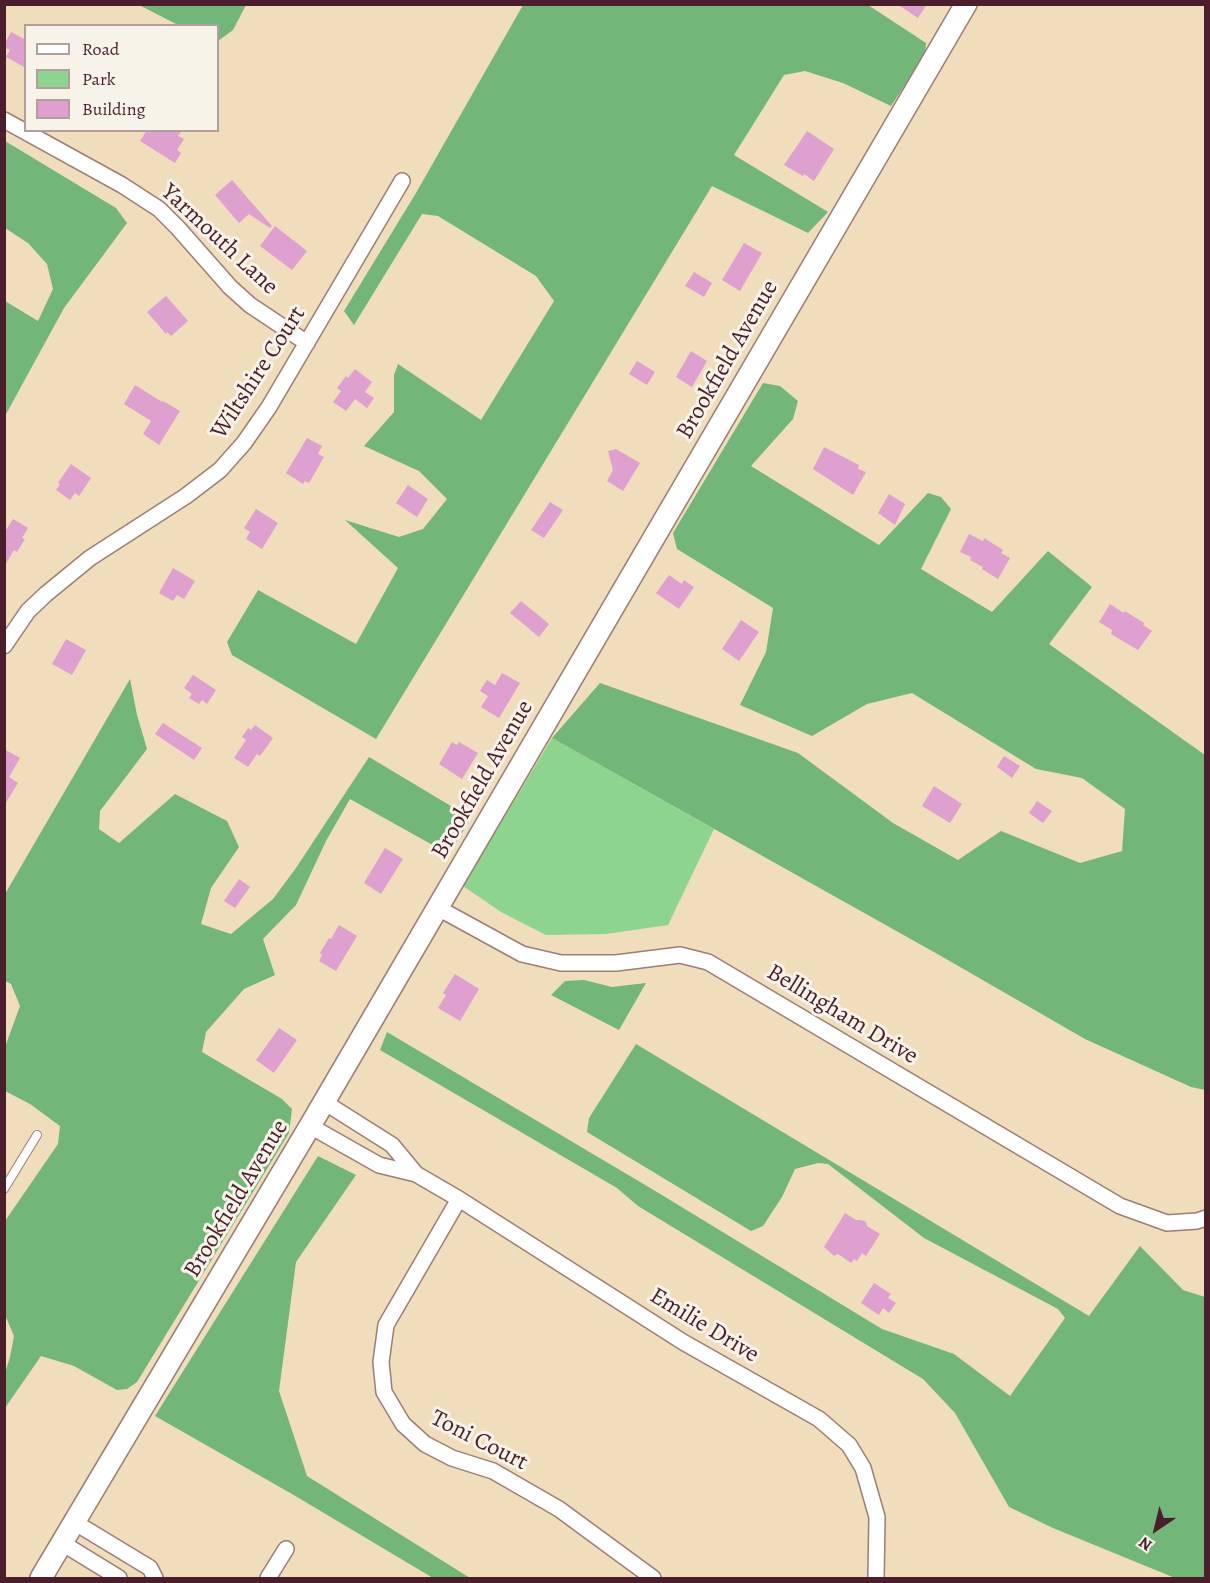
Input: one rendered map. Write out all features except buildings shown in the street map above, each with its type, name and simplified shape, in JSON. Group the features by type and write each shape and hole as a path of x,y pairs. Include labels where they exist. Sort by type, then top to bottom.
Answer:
{"main road":[{"name":"Brookfield Avenue","path":"41,1578 310,1126 966,4"}],"street":[{"name":"Yarmouth Lane","path":"4,120 24,131"},
{"name":"Yarmouth Lane","path":"26,132 122,185 159,209 230,287 250,305 307,343"},
{"name":"Wiltshire Court","path":"4,646 28,611 46,594 90,558 186,496 220,470 244,443 269,407 402,181"},
{"name":"Bellingham Drive","path":"438,908 522,954 561,963 616,963 680,955 708,962 1120,1206 1167,1223 1197,1221 1206,1218"},
{"name":"Emilie Drive","path":"324,1102 392,1145 416,1174"},
{"name":"Emilie Drive","path":"310,1126 379,1165 416,1174 459,1198 683,1342 819,1419 849,1445 863,1468 877,1517 876,1578"},
{"path":"370,1160 382,1139"},
{"name":"Toni Court","path":"459,1198 386,1325 381,1362 384,1392 403,1424 425,1444 452,1458 493,1471 559,1509 653,1578"},
{"path":"74,1522 150,1568 155,1578"},
{"path":"62,1543 119,1578"},
{"path":"103,1568 117,1548"},
{"path":"268,1578 286,1549"}],"lane":[{"path":"4,1190 37,1135"}],"green space":[{"path":"139,5 246,5 233,30 219,40 219,24 176,24"},
{"path":"523,5 868,5 926,43 925,55 891,106 843,83 805,71 784,75 734,155 828,212 808,233 712,186 376,739 232,655 227,642 258,590 356,644 398,568 345,520 399,537 423,529 447,499 419,471 364,446 394,412 394,375 398,364 481,420 554,301 536,276 438,216 422,214 354,325 344,311 416,193"},
{"path":"5,141 116,208 127,223 64,308 5,416 5,301 38,321 53,289 47,264 28,243 5,228"},
{"path":"763,383 780,386 798,401 793,419 751,466 879,545 928,493 941,497 951,509 921,569 992,612 1048,551 1092,587 1049,644 1205,755 1205,1090 1191,1087 1085,1039 552,738 600,683 798,753 893,823 958,860 1001,831 1080,863 1122,851 1125,809 1082,778 1036,769 912,693 867,704 812,736 740,705 766,652 773,608 677,549 673,533"},
{"path":"130,679 147,749 100,811 99,829 119,843 175,794 227,821 239,847 211,888 201,924 231,934 273,899 369,757 471,818 454,846 438,848 350,799 326,841 296,905 263,939 275,975 244,989 206,1032 202,1052 282,1099 292,1109 289,1133 137,1382 127,1389 117,1390 74,1366 41,1356 5,1408 5,1373 14,1336 5,1315 5,1221 58,1144 60,1126 30,1104 5,1091 5,1047 20,1006 11,984 5,981 5,894"},
{"path":"552,738 714,829 668,925 606,934 546,935 501,912 463,886"},
{"path":"584,980 612,987 646,983 619,1030 551,995 565,981"},
{"path":"387,1032 882,1329 954,1354 1010,1396 1065,1318 1058,1309 924,1238 828,1164 818,1163 795,1169 782,1197 763,1226 751,1231 587,1132 589,1118 636,1044 1089,1316 1140,1246 1183,1290 1205,1297 1205,1578 1175,1578 1053,1528 1009,1507 955,1413 923,1379 638,1206 617,1188 380,1050"},
{"path":"318,1156 356,1175 296,1262 279,1391 307,1476 470,1578 433,1578 155,1416"}]}
